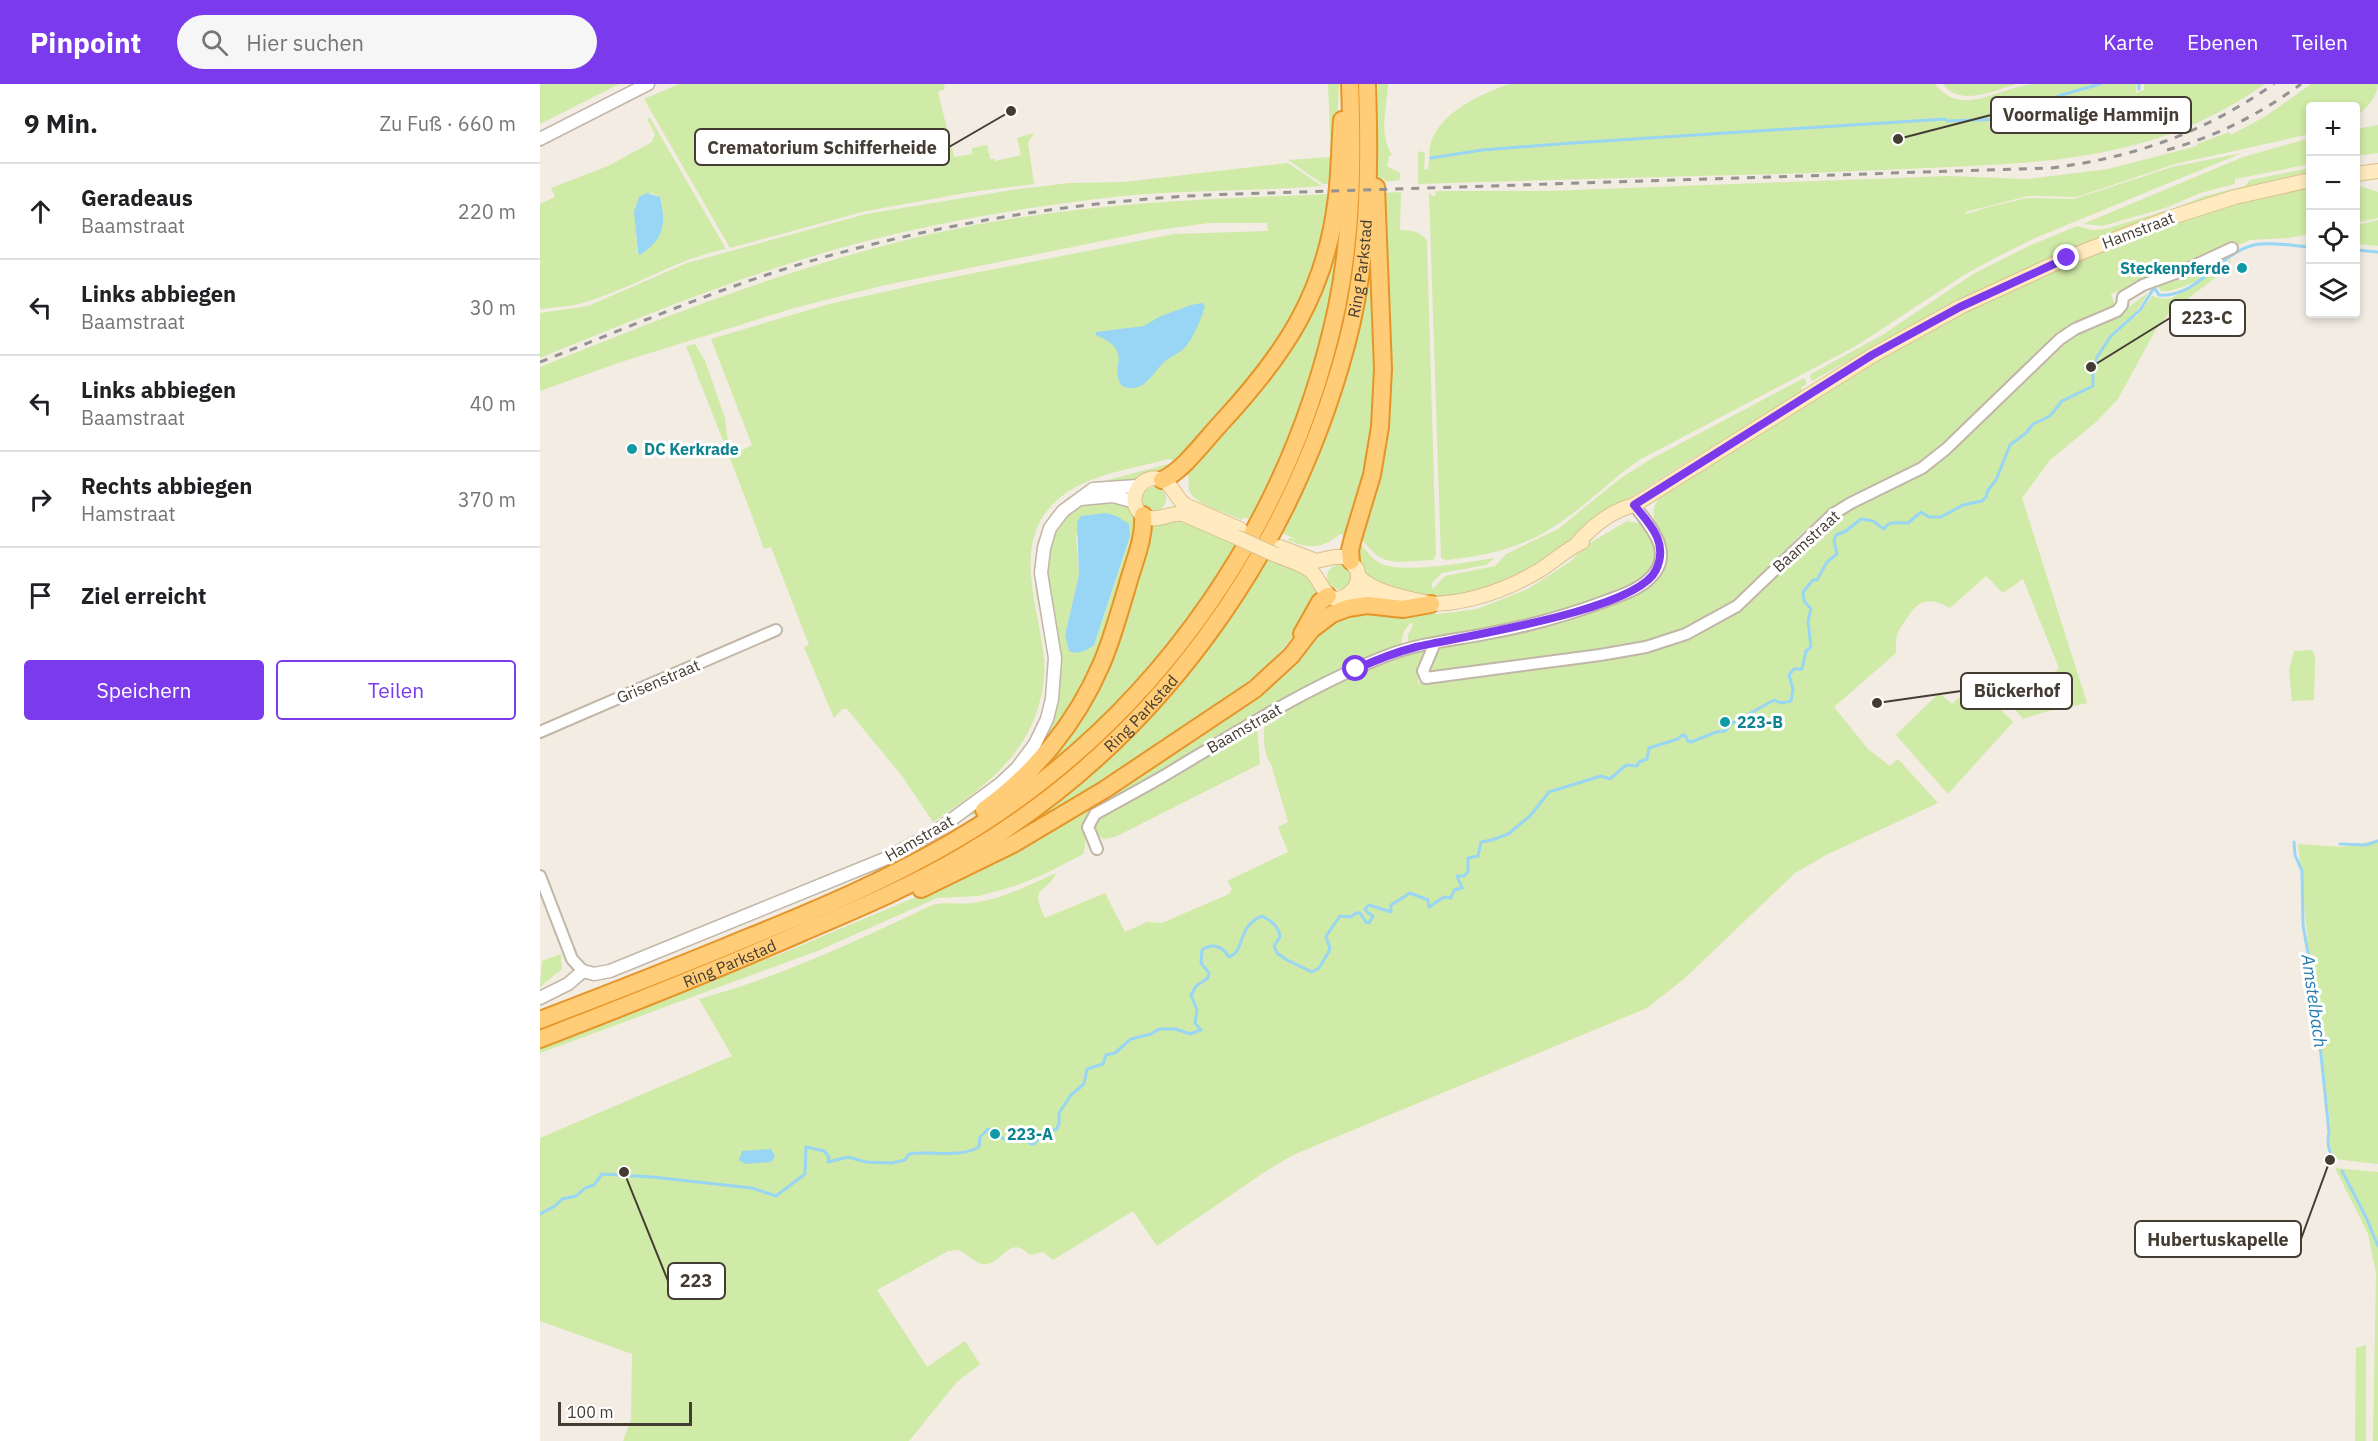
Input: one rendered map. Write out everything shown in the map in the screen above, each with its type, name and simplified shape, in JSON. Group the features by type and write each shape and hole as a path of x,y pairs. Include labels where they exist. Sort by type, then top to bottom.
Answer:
{"highway":[{"path":"1162,480 1179,468 1264,375 1284,348 1304,311 1320,272 1333,225 1348,84"},
{"name":"Ring Parkstad","path":"540,1020 791,920 908,866 980,825 1038,784 1088,744 1135,697 1171,656 1227,580 1282,477 1306,416 1337,306 1351,192 1348,84"},
{"name":"Ring Parkstad","path":"540,1039 761,951 874,901 966,854 1063,787 1135,722 1179,671 1234,600 1265,548 1306,463 1322,423 1346,344 1364,241 1368,170 1367,84"},
{"path":"1351,561 1350,550 1378,447 1382,396 1377,197 1368,124"},
{"path":"908,866 1012,789 1062,733 1086,696 1108,648 1137,554 1143,528 1139,509"},
{"path":"1291,656 1313,612 1328,596"},
{"path":"874,901 925,888 954,875 1062,817 1255,689 1291,656 1311,630 1339,611 1367,605 1403,609 1431,604"}],"main road":[{"path":"2360,173 2378,171"},
{"name":"Hamstraat","path":"1328,596 1339,597 1352,592 1398,603 1431,604 1464,601 1497,592 1540,569 1576,545 1588,530 1621,508 1634,505 1872,355 1970,302 2067,258 2178,215 2243,194 2306,181"},
{"name":"Hamstraat","path":"1138,486 1149,479 1162,480"},
{"path":"1162,480 1185,505 1278,551 1312,572 1328,596"},
{"path":"1138,486 1135,492 1139,509 1156,519 1175,513 1183,514 1238,533"},
{"path":"1278,551 1316,561 1340,556 1351,561 1359,577 1358,584 1352,592"},
{"name":"Hamstraat","path":"1359,577 1385,591 1431,604"}],"street":[{"path":"540,139 648,84"},
{"name":"Baamstraat","path":"1435,643 1423,671 1426,678 1616,653 1665,642 1699,628 1737,606 1833,514 1851,502 1909,476 1928,464 2069,333 2117,311 2122,305 2123,297 2143,285 2187,269 2232,248"},
{"name":"Hamstraat","path":"583,971 594,974 610,971 881,861 945,825 1009,776 1035,744 1047,718 1052,699 1055,658 1041,573 1050,528 1063,511 1087,492 1098,488 1138,486"},
{"path":"1080,499 1113,496 1139,509"},
{"name":"Baamstraat","path":"1097,849 1088,827 1095,814 1278,708 1374,661 1404,650 1495,632 1566,614 1641,585 1655,572 1660,559 1660,548 1654,530 1634,505"},
{"name":"Grisenstraat","path":"540,732 776,630"},
{"path":"540,876 572,959 583,971 568,984 540,998"}],"green space":[{"path":"540,84 619,84 540,124"},
{"path":"679,84 944,84 945,89 938,92 954,157 972,154 972,148 987,145 990,159 995,161 1021,155 1017,138 1034,133 1028,143 1034,184 971,192 866,211 730,248 644,99"},
{"path":"1328,84 1339,84 1335,180 1330,180 1329,184 1323,184 1288,160 1331,157"},
{"path":"1378,84 1388,84 1384,129 1392,155 1389,156 1387,166 1400,173 1400,180 1385,182 1384,178 1378,179"},
{"path":"1509,84 1935,84 1946,94 1957,99 1969,100 2033,84 2098,84 2059,97 2103,84 2137,84 2136,93 2144,90 2144,84 2265,84 2228,107 2190,126 2152,140 2114,150 2035,162 1820,172 1418,184 1418,151 1425,153 1424,169 1428,170 1431,142 1444,121 1464,105"},
{"path":"1943,84 2016,84 1987,93 1967,96 1950,91"},
{"path":"2311,84 2378,84 2371,102 2360,112 2360,102 2306,102 2306,135 2175,164 2077,197 2028,196 1965,212 1967,214 2027,198 2074,199 2172,167 2242,153 2035,238 1964,275 1856,346 1641,459 1575,512 1537,536 1509,548 1478,556 1446,560 1441,558 1429,192 1435,196 1436,191 1548,191 1948,176 2027,179 2108,169 2197,146 2197,144 2229,132 2231,135 2266,116"},
{"path":"650,118 726,249 692,258 588,301 540,309 540,204 555,197 551,188 608,166 652,142 655,134 647,119","holes":["651,193 660,197 663,215 661,228 655,240 642,254 637,252 635,208 643,195"]},
{"path":"2378,125 2378,153 2360,155 2360,128"},
{"path":"2306,139 2306,165 2235,179 2235,184 2200,193 2168,207 2103,226 2083,224 2243,157"},
{"path":"1288,163 1322,186 1124,196 1005,212 945,223 855,244 775,268 657,311 540,358 540,313 588,306 687,263 866,214 1069,183 1124,182"},
{"path":"2306,169 2306,174 2244,188 2179,208 2053,257 1931,316 1812,381 1810,378 1811,374 1884,334 1973,274 2029,246 2077,226 2092,230 2105,229 2175,208 2205,196 2245,186 2250,180"},
{"path":"2360,186 2378,192 2378,218 2360,222"},
{"path":"2306,188 2306,235 2250,240 2200,262 2111,294 2115,306 2086,323 1922,466 1837,506 1804,531 1729,607 1713,617 1661,640 1437,675 1427,670 1442,646 1639,592 1665,549 1654,518 1655,505 1659,499 1841,381 1934,326 2056,268 2206,211"},
{"path":"1401,192 1400,230 1418,233 1427,241 1436,555 1433,560 1397,562 1376,555 1360,538 1372,485 1383,193"},
{"path":"1333,194 1316,273 1279,348 1176,461 1168,459 1130,468 1080,485 1069,491 1050,508 1038,526 1032,547 1031,568 1044,658 1044,675 1035,716 1024,740 990,780 933,822 902,776 847,709 842,709 834,718 804,647 809,645 771,547 764,549 686,346 695,344 705,361 725,418 728,443 739,452 752,445 711,339 829,304 929,282 1174,234 1268,231 1267,223 1209,223 1151,231 881,286 794,308 618,363 540,391 540,367 733,293 881,246 981,224 1081,209 1181,201"},
{"path":"1372,194 1377,429 1350,536 1340,534 1321,545 1302,545 1288,540 1289,538 1296,539 1280,532 1312,463"},
{"path":"1346,196 1331,305 1302,415 1255,522 1238,514 1244,517 1242,520 1194,498 1189,491 1188,475 1184,468 1276,363"},
{"path":"2378,220 2378,246 2360,244 2360,224"},
{"path":"2229,254 2209,274 2188,285 2161,291 2155,283"},
{"path":"2232,259 2227,269 2170,312 2155,331 2118,399 2096,422 2050,460 2022,498 2087,703 2023,719 2013,707 2059,668 2023,579 2003,593 1986,576 1950,608 1931,601 1916,607 1899,630 1896,638 1896,653 1834,707 1868,749 1890,766 1898,759 1938,803 1826,855 1795,873 1685,978 1647,1008 1293,1155 1157,1246 1133,1211 1053,1260 1043,1252 1030,1255 1017,1247 1008,1250 994,1261 984,1264 961,1251 948,1251 877,1290 927,1367 965,1341 980,1364 957,1382 909,1441 623,1441 631,1419 632,1354 540,1321 540,1138 732,1056 699,999 789,969 932,905 973,903 995,898 1056,873 1039,895 1038,900 1045,918 1105,893 1125,932 1147,922 1162,923 1229,894 1232,889 1227,881 1288,852 1278,827 1288,822 1264,742 1267,718 1383,662 1424,649 1427,650 1418,669 1418,683 1674,642 1696,635 1733,613 1812,536 1840,515 1937,464 2061,342 2124,310 2148,293 2134,315 2136,317 2152,296 2163,299 2172,298"},
{"path":"1804,378 1807,384 1801,387 1804,392 1645,488 1546,558 1497,584 1454,595 1410,594 1372,581 1359,564 1356,543 1379,563 1395,567 1439,566 1495,558 1486,565 1442,573 1431,584 1433,589 1445,576 1495,566 1506,554 1558,529 1621,478 1651,459"},
{"path":"1168,464 1176,468 1137,481 1087,488 1059,507 1047,523 1039,544 1036,574 1047,645 1036,594 1034,571 1038,540 1051,514 1067,498 1089,485"},
{"path":"1154,487 1162,491 1166,499 1162,507 1154,511 1146,507 1142,499 1146,491"},
{"path":"1097,500 1128,504 1139,520 1104,647 1060,733 991,802 972,816 971,813 1010,782 1058,693 1061,668 1049,584 1048,558 1054,534 1069,515","holes":["1129,524 1130,536 1094,645 1065,635 1079,575 1076,535"]},
{"path":"1177,517 1242,546 1190,623 1063,760 1018,787 1078,715 1148,523"},
{"path":"1627,521 1642,524 1651,536 1655,550 1650,571 1635,584 1576,606 1528,619 1408,643 1408,635 1413,625 1410,623 1403,633 1401,646 1206,746 1091,811 1085,822 1083,854 1045,874 1015,886 979,896 937,898 820,950 540,1053 540,1046 704,981 778,955 923,894 986,863 1297,653 1340,614 1401,612 1439,614 1477,609 1528,589 1571,561 1585,546"},
{"path":"1266,557 1305,571 1320,594 1289,641 1262,672 1250,683 1063,813 954,865 1084,776"},
{"path":"1339,565 1347,569 1351,577 1347,585 1339,589 1331,585 1327,577 1331,569"},
{"path":"2312,650 2315,657 2314,700 2292,701 2289,671 2294,651"},
{"path":"1975,683 2013,722 1948,794 1896,735 1939,693 1952,704"},
{"path":"1257,726 1260,764 1115,837 1104,839 1095,835 1093,827 1098,819"},
{"path":"2378,840 2378,1164 2334,1159 2331,1150 2330,1122 2310,965 2298,844 2343,847"},
{"path":"561,954 562,969 540,987 542,961"},
{"path":"2335,1168 2378,1172 2378,1441 2373,1441 2376,1273 2368,1234"},
{"path":"2366,1345 2366,1441 2355,1441 2356,1348"}],"water":[{"path":"647,193 660,197 663,223 655,243 640,255 634,212 639,197"},
{"path":"1202,303 1205,306 1200,321 1185,348 1164,362 1141,386 1129,388 1122,386 1118,371 1118,353 1115,347 1096,335 1096,332 1144,326 1159,317"},
{"path":"1106,513 1129,524 1130,536 1094,645 1076,653 1069,651 1065,635 1079,575 1077,522 1081,516"},
{"path":"771,1149 775,1156 771,1162 745,1164 739,1160 742,1151"}],"waterway":[{"path":"2058,96 2100,84"},
{"path":"2139,84 2139,89"},
{"path":"1431,158 1482,150 1572,143 1945,119 1947,121 2003,119 2003,112 2025,108 2048,99"},
{"name":"Amstelbach","path":"2154,287 2159,295 2185,290 2230,257 2254,245 2306,247"},
{"name":"Amstelbach","path":"2360,250 2378,252"},
{"path":"540,1214 555,1206 562,1199 576,1196 585,1188 594,1185 602,1174 752,1188 776,1196 805,1174 806,1147 824,1151 829,1157 828,1162 848,1157 866,1162 892,1163 905,1160 909,1154 970,1151 979,1147 980,1137 988,1129 1006,1140 1009,1139 1011,1130 1020,1132 1031,1144 1034,1144 1047,1129 1056,1130 1059,1124 1059,1113 1071,1095 1084,1084 1087,1069 1103,1064 1106,1055 1115,1053 1131,1039 1151,1034 1159,1029 1176,1029 1190,1034 1201,1030 1195,1023 1197,1010 1191,995 1196,986 1208,978 1209,973 1201,963 1202,950 1214,946 1224,951 1229,957 1238,950 1248,926 1262,916 1278,930 1280,937 1274,946 1277,953 1312,972 1319,968 1328,953 1330,949 1326,936 1340,916 1351,917 1360,913 1369,923 1373,916 1365,909 1369,905 1391,912 1391,905 1410,893 1428,900 1429,907 1444,897 1451,898 1454,890 1462,888 1457,876 1464,876 1468,872 1468,858 1478,856 1481,842 1508,834 1530,816 1549,792 1601,776 1610,779 1626,765 1637,766 1639,762 1647,759 1649,748 1685,735 1691,742 1716,732 1725,731 1731,724 1774,700 1781,703 1791,701 1793,689 1789,675 1794,669 1802,669 1806,651 1811,647 1808,621 1811,609 1804,601 1803,592 1813,580 1817,580 1827,562 1837,554 1834,541 1836,535 1846,531 1861,519 1873,521 1884,529 1891,523 1908,523 1921,512 1929,517 1941,517 1963,505 1982,501 1996,480 2010,445 2026,433 2033,424 2050,416 2062,401 2093,386 2093,368 2097,357 2111,336 2140,310 2154,288"},
{"name":"Amstelbach","path":"2340,844 2366,845 2378,841"},
{"name":"Amstelbach","path":"2294,842 2295,855 2302,871 2303,925 2312,976 2313,1004 2317,1016 2328,1139 2330,1153 2334,1159"},
{"name":"Amstelbach","path":"2342,1171 2378,1246"}],"railway":[{"path":"540,362 704,297 804,263 903,237 1004,217 1105,203 1207,195 2051,168 2112,157 2168,140 2221,116 2274,84"},
{"path":"2167,150 2204,138 2237,123 2269,106 2301,84"}],"place":[{"name":"Crematorium Schifferheide","path":"1011,111"},
{"name":"Voormalige Hammijn","path":"1898,139"},
{"name":"Steckenpferde","path":"2242,268"},
{"name":"223-C","path":"2091,367"},
{"name":"DC Kerkrade","path":"632,449"},
{"name":"Bückerhof","path":"1877,703"},
{"name":"223-B","path":"1725,722"},
{"name":"223-A","path":"995,1134"},
{"name":"Hubertuskapelle","path":"2330,1160"},
{"name":"223","path":"624,1172"}],"route":[{"path":"1356,669 1418,646 1495,632 1590,607 1641,585 1655,572 1661,554 1658,537 1634,505 1915,330 2067,258"}]}
